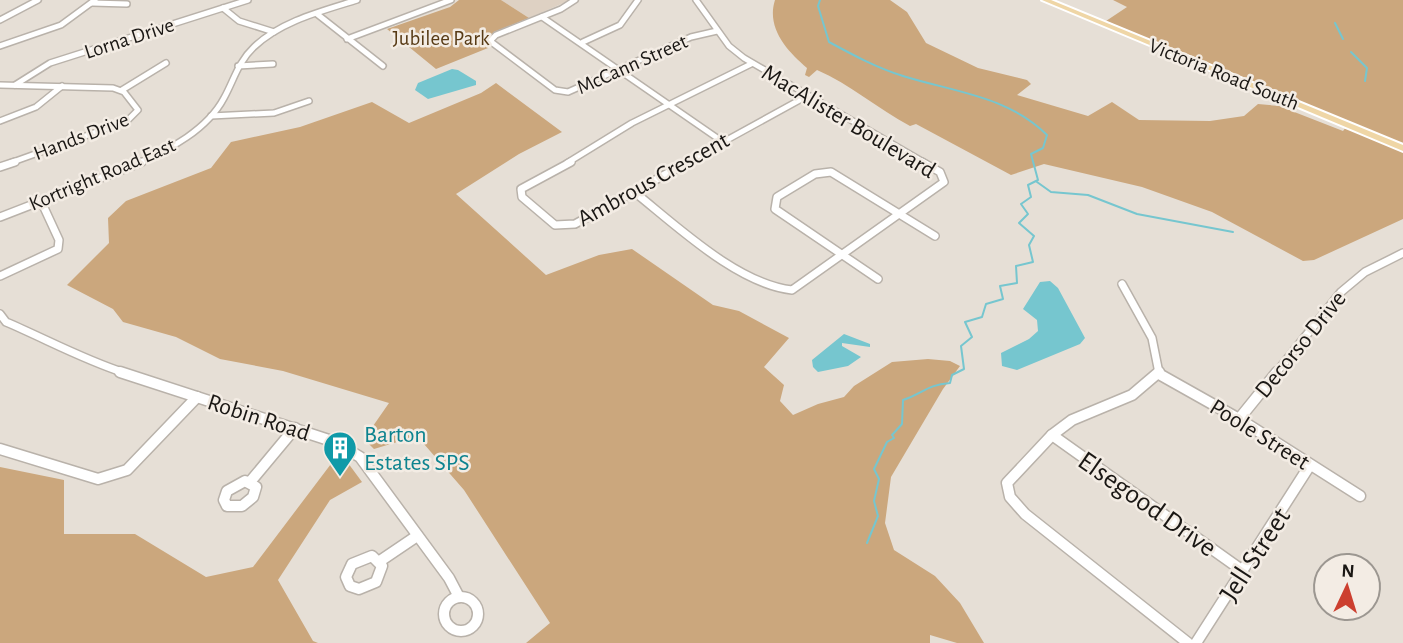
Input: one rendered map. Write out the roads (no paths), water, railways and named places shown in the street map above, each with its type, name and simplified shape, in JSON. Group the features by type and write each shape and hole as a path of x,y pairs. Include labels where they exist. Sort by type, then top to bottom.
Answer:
{"main road":[{"name":"Victoria Road South","path":"1045,0 1403,148"}],"street":[{"path":"0,20 38,0"},
{"name":"Lorna Drive","path":"15,85 50,63 248,0"},
{"name":"Kortright Road East","path":"0,217 145,160 181,140 211,116 223,100 238,66 250,51 274,32 317,13 357,0"},
{"path":"348,39 451,0"},
{"name":"McCann Street","path":"575,0 542,17 496,35 490,41 562,92 576,90 691,37 717,31"},
{"path":"583,43 620,25 638,0"},
{"name":"MacAlister Boulevard","path":"634,191 713,252 778,291 792,290 942,185 943,176 751,64 717,31 696,0"},
{"path":"0,46 54,28 93,1 127,4"},
{"path":"223,8 239,21 274,32"},
{"path":"317,13 383,66"},
{"path":"542,17 622,69 667,105 723,142"},
{"path":"121,90 166,63"},
{"path":"238,66 272,64"},
{"name":"Ambrous Crescent","path":"751,64 632,123 593,150 526,185 520,195 552,223 564,226 575,224 805,97"},
{"name":"Hands Drive","path":"0,85 121,90 138,110 132,118 0,167"},
{"path":"0,121 36,107 62,86"},
{"path":"211,116 245,117 298,108 309,101"},
{"path":"878,279 775,209 773,205 777,197 815,174 827,172 935,236"},
{"path":"0,276 58,249 59,240 41,201"},
{"name":"Decorso Drive","path":"1239,419 1341,292 1365,272 1403,253"},
{"path":"1122,284 1151,330 1158,349 1159,374 1132,395 1072,420 1052,435 1007,483 1013,502 1188,643"},
{"name":"Robin Road","path":"0,314 6,321 89,361 335,442 360,457 460,597"},
{"name":"Poole Street","path":"1159,374 1239,419 1360,496"},
{"path":"0,449 98,479 114,476 127,470 197,397"},
{"path":"250,482 295,428"},
{"name":"Elsegood Drive","path":"1052,435 1244,571"},
{"name":"Jell Street","path":"1196,643 1310,465"},
{"path":"380,561 417,536"}],"water":[{"path":"452,69 476,81 476,85 428,99 415,90 418,83"},
{"path":"1050,281 1058,288 1085,338 1080,344 1017,370 1002,366 1001,353 1029,339 1038,331 1037,320 1023,309 1040,282"},
{"path":"844,334 870,344 870,347 842,343 842,346 861,357 848,366 818,372 813,367 812,360"}],"waterway":[{"path":"820,0 818,6 829,42 893,73 998,103 1032,122 1047,135 1043,148 1031,154 1038,180 1028,185 1031,197 1021,204 1028,214 1019,223 1034,236 1029,245 1033,262 1016,266 1017,283 1000,286 1003,299 986,304 982,317 965,322 972,337 961,346 964,369 952,375 950,383 930,387 903,400 902,424 892,435 894,438 887,442 874,469 879,479 874,501 878,516 867,543"},
{"path":"1335,23 1343,39"},
{"path":"1351,52 1367,68 1365,81"},
{"path":"1037,182 1051,192 1088,195 1137,214 1233,232"}],"place":[{"name":"Barton Estates SPS","path":"340,478"}],"park label":[{"name":"Jubilee Park","path":"441,38"}]}
